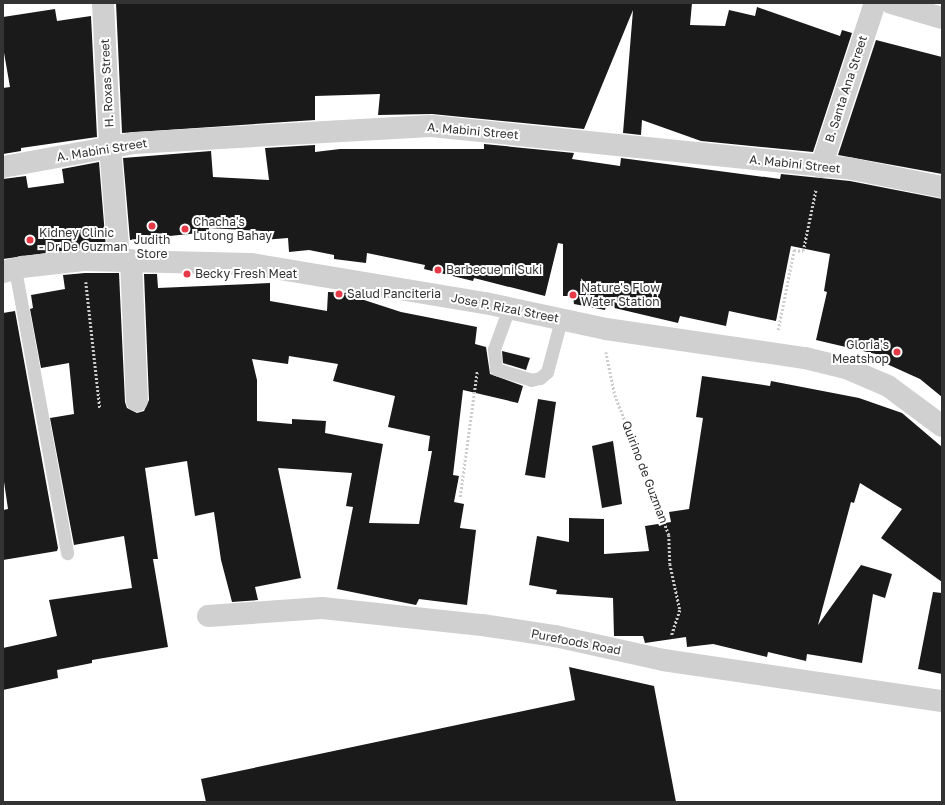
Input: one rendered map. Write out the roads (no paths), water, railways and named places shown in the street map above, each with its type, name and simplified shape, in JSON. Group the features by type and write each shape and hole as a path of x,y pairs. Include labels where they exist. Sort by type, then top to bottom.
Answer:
{"street":[{"name":"H. Roxas Street","path":"104,3 110,147 125,259 137,400"},
{"name":"B. Santa Ana Street","path":"821,167 875,3"},
{"path":"890,3 942,18"},
{"name":"A. Mabini Street","path":"3,167 134,143 432,126 852,170 942,187"},
{"name":"Jose P. Rizal Street","path":"9,271 84,260 125,259 251,264 508,308 606,329 773,354 846,368 888,386 942,426"},
{"name":"Purefoods Road","path":"208,616 322,608 555,636 663,660 942,701"}],"lane":[{"path":"9,271 67,553"},
{"path":"508,308 494,349 496,369 531,380 540,378 547,372 560,320"}],"place":[{"name":"Judith Store","path":"152,226"},
{"name":"Chacha's Lutong Bahay","path":"185,229"},
{"name":"Kidney Clinic - Dr De Guzman","path":"30,240"},
{"name":"Barbecue ni Suki","path":"438,270"},
{"name":"Becky Fresh Meat","path":"187,274"},
{"name":"Salud Panciteria","path":"339,294"},
{"name":"Nature's Flow Water Station","path":"573,295"},
{"name":"Gloria's Meatshop","path":"897,352"}]}
